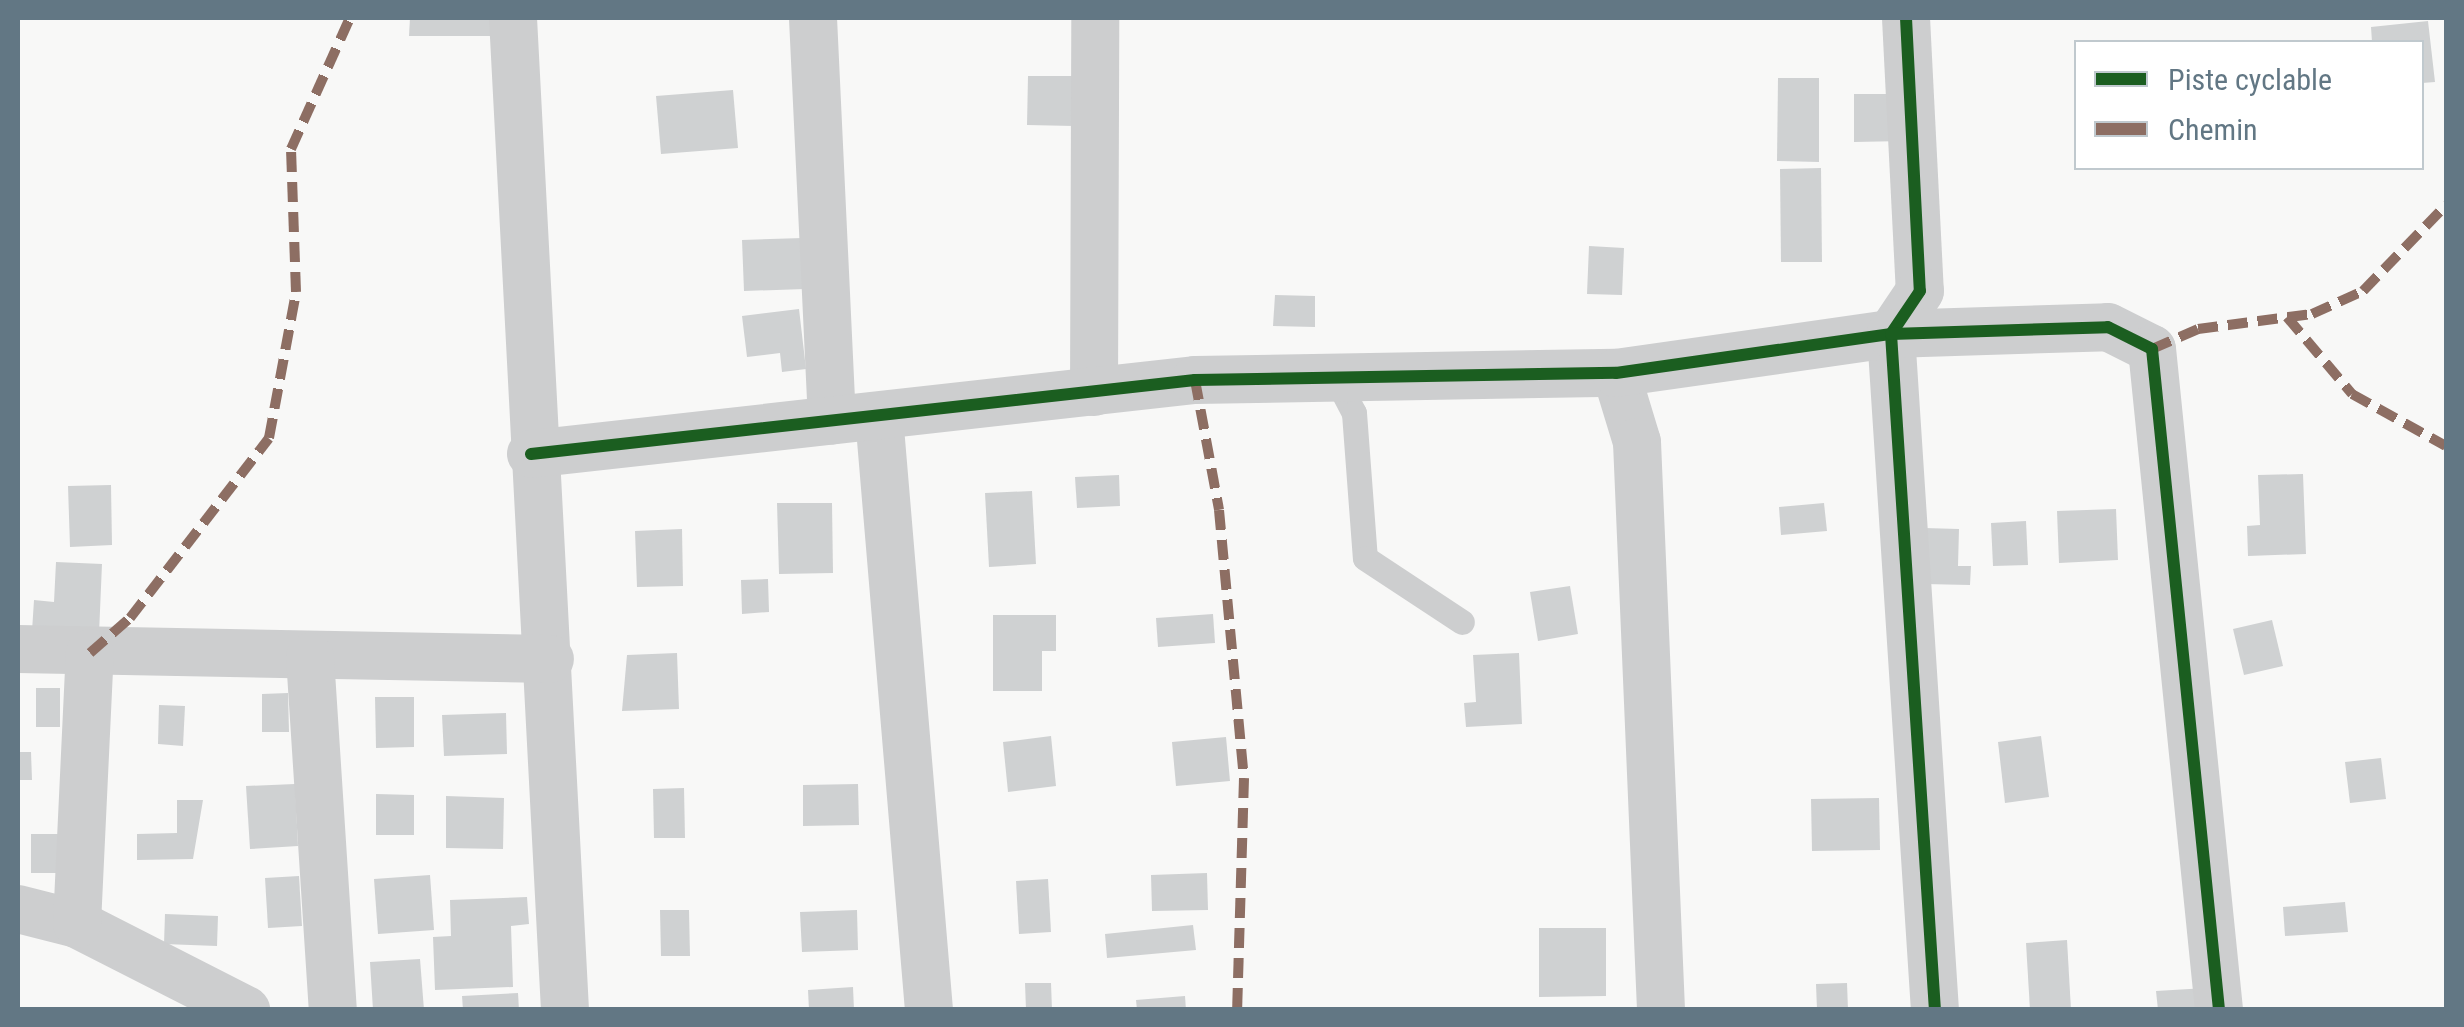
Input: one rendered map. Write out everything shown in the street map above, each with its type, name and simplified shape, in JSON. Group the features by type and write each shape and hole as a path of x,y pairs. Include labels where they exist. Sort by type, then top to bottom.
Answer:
{"street":[{"path":"514,18 530,454 550,659 565,1010"},
{"path":"812,18 832,421"},
{"path":"1094,392 1095,18"},
{"path":"1906,18 1920,291 1891,334 1934,1010"},
{"path":"530,454 1094,392 1332,371 1616,372 1891,334 2108,327 2152,349 2219,1010"},
{"path":"1616,372 1638,442 1660,1010"},
{"path":"880,416 929,1010"},
{"path":"18,649 90,654 550,659"},
{"path":"77,924 90,654"},
{"path":"310,657 333,1010"},
{"path":"18,909 77,924 246,1010"}],"lane":[{"path":"1332,371 1354,413 1365,558 1462,622"}],"building":[{"path":"410,18 498,18 498,36 409,36"},
{"path":"2428,21 2435,82 2424,83 2424,40 2372,40 2371,27"},
{"path":"1028,76 1074,76 1074,126 1027,125"},
{"path":"1778,78 1819,78 1819,162 1777,161"},
{"path":"733,90 738,148 661,154 656,96"},
{"path":"1854,94 1903,94 1904,141 1854,142"},
{"path":"1821,168 1822,262 1781,262 1780,169"},
{"path":"803,238 805,289 744,291 742,240"},
{"path":"1589,246 1624,248 1622,295 1587,294"},
{"path":"1275,295 1315,296 1315,327 1273,326"},
{"path":"799,309 806,369 782,372 780,353 747,357 742,316"},
{"path":"2303,474 2306,554 2248,556 2247,526 2260,525 2258,475"},
{"path":"1119,475 1120,506 1077,508 1075,477"},
{"path":"111,485 112,545 70,547 68,486"},
{"path":"1032,491 1036,564 989,567 985,493"},
{"path":"777,503 832,503 833,573 779,574"},
{"path":"1824,503 1827,531 1781,535 1779,507"},
{"path":"2116,509 2118,560 2059,563 2057,511"},
{"path":"2026,521 2028,565 1993,566 1991,523"},
{"path":"1924,528 1959,529 1958,566 1971,566 1970,585 1924,584"},
{"path":"682,529 683,586 637,587 635,531"},
{"path":"56,562 102,564 99,634 32,631 34,600 54,602"},
{"path":"768,579 769,612 742,614 741,580"},
{"path":"1570,586 1578,634 1538,641 1530,592"},
{"path":"1213,614 1215,643 1158,647 1156,618"},
{"path":"993,615 1056,615 1056,651 1042,651 1042,691 993,691"},
{"path":"2272,620 2283,666 2244,675 2233,629"},
{"path":"677,653 679,709 622,711 627,655"},
{"path":"1519,653 1522,724 1466,727 1464,703 1476,702 1473,655"},
{"path":"36,688 60,688 60,727 36,727"},
{"path":"288,693 289,732 262,732 262,694"},
{"path":"375,697 414,697 414,747 376,748"},
{"path":"159,705 185,706 183,746 158,744"},
{"path":"506,713 507,754 444,756 442,715"},
{"path":"1051,736 1056,786 1008,792 1003,742"},
{"path":"2041,736 2049,797 2005,803 1998,742"},
{"path":"1226,737 1230,781 1176,786 1172,742"},
{"path":"18,752 31,752 32,780 18,780"},
{"path":"2381,758 2386,799 2350,803 2345,762"},
{"path":"295,784 298,846 250,849 246,786"},
{"path":"858,784 859,825 803,826 803,785"},
{"path":"684,788 685,838 654,838 653,789"},
{"path":"376,794 414,795 414,835 376,835"},
{"path":"446,796 504,798 503,849 446,848"},
{"path":"1879,798 1880,850 1812,851 1811,799"},
{"path":"177,800 203,800 193,859 137,860 137,834 177,833"},
{"path":"31,834 60,834 60,873 31,873"},
{"path":"1207,873 1208,910 1152,911 1151,875"},
{"path":"430,875 434,930 378,934 374,879"},
{"path":"299,876 302,926 268,928 265,878"},
{"path":"1048,879 1051,932 1019,934 1016,881"},
{"path":"527,897 529,924 511,926 513,987 435,990 433,937 451,936 450,900"},
{"path":"2345,902 2348,932 2285,936 2283,907"},
{"path":"660,910 689,910 690,956 661,956"},
{"path":"857,910 858,950 802,952 800,912"},
{"path":"165,914 218,916 217,946 164,944"},
{"path":"1193,925 1196,950 1107,958 1105,934"},
{"path":"1539,928 1606,928 1606,996 1539,997"},
{"path":"2067,940 2071,1010 2030,1010 2026,943"},
{"path":"420,959 424,1010 373,1010 370,962"},
{"path":"1025,983 1051,983 1052,1010 1026,1010"},
{"path":"1847,983 1848,1010 1817,1010 1816,984"},
{"path":"853,987 854,1010 809,1010 808,990"},
{"path":"2206,988 2207,1010 2158,1010 2156,991"},
{"path":"518,993 519,1010 463,1010 462,996"},
{"path":"1185,996 1186,1010 1137,1010 1136,1000"}],"marked path":[{"path":"90,653 130,618 269,438 296,292 291,149 350,18"},
{"path":"2152,349 2198,329 2312,314 2363,291 2446,205"},
{"path":"2287,317 2352,394 2446,446"},
{"path":"1195,380 1219,510 1244,778 1237,1010"}],"cycle path":[{"path":"1906,18 1920,291 1891,334 1935,1010"},
{"path":"531,454 1195,380 1616,373 1891,334 2108,327 2152,349 2219,1010"}]}
